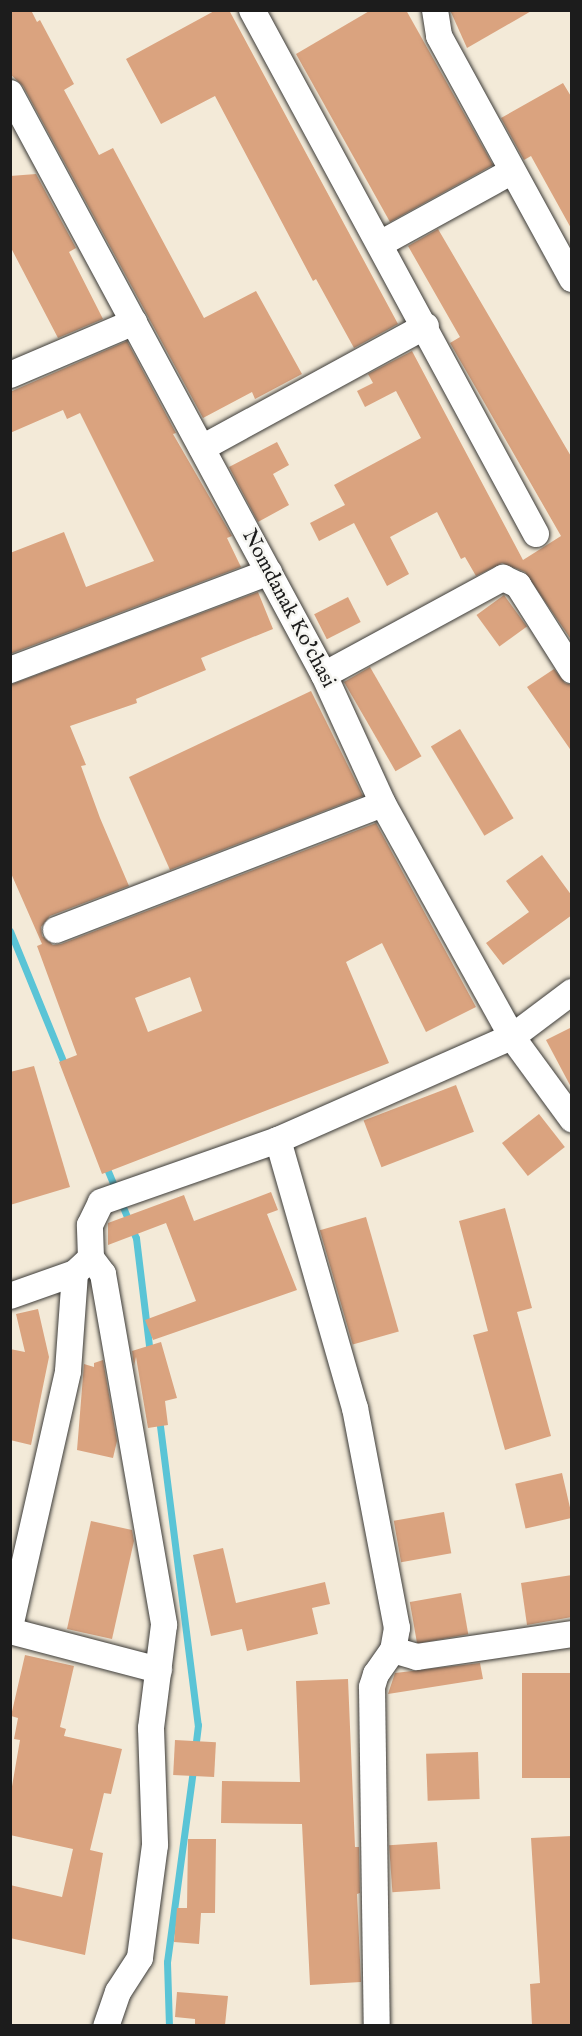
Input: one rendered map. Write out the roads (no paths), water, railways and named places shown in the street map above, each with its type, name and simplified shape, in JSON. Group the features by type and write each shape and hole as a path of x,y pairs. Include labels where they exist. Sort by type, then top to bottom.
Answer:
{"street":[{"path":"252,10 426,326 536,534"},
{"path":"435,10 439,36 511,172 572,279"},
{"name":"Nomdanak Ko'chasi","path":"10,93 324,675 383,804 512,1037 572,1119"},
{"path":"380,244 511,172"},
{"path":"10,375 134,322"},
{"path":"202,448 426,326"},
{"path":"10,670 269,572"},
{"path":"324,675 503,578 518,585 572,670"},
{"path":"56,930 383,804"},
{"path":"159,1670 10,1629 68,1371 93,1212 101,1203 116,1196 278,1140 512,1037 572,992"},
{"path":"278,1140 356,1407 397,1628 393,1650 376,1674 372,1687 377,2025"},
{"path":"10,1296 83,1265 103,1274 164,1625 152,1728 155,1845 140,1958 118,1992 106,2025"},
{"path":"393,1650 417,1657 572,1634"}],"waterway":[{"path":"10,931 66,1068"},
{"path":"105,1164 136,1238 150,1353"},
{"path":"159,1418 198,1725 195,1749"},
{"path":"169,2026 167,1962 193,1769"}]}
